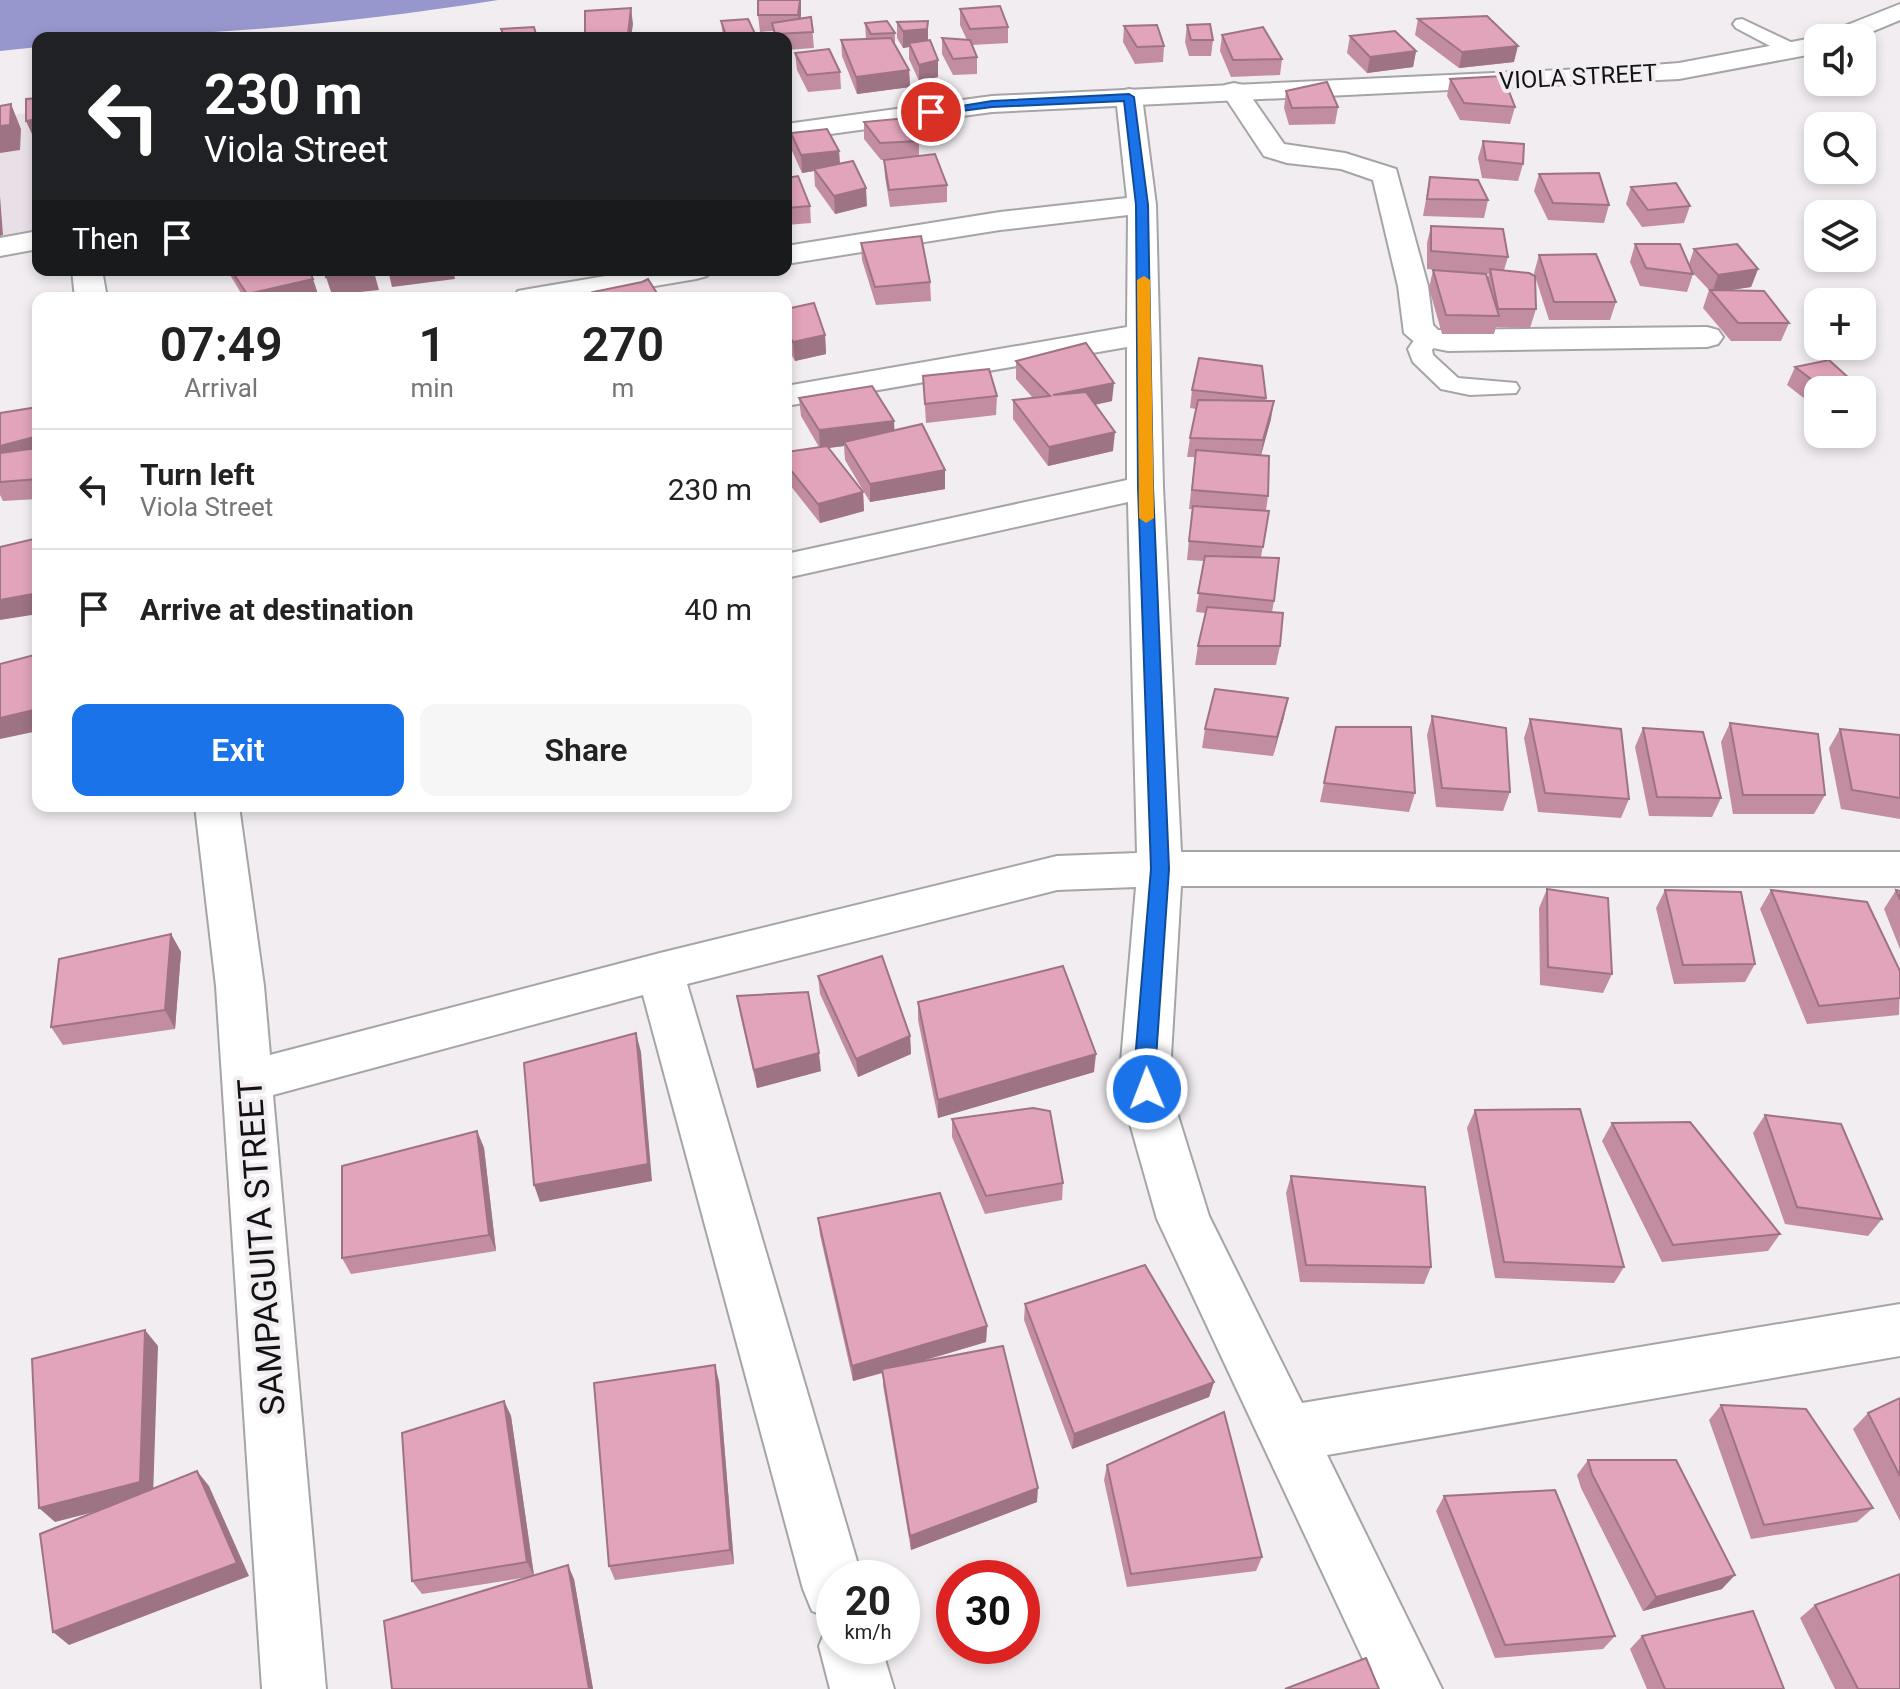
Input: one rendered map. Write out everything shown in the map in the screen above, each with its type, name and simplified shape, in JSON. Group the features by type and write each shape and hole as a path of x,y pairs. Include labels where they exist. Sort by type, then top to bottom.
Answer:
{"street":[{"path":"1869,24 1900,11"},
{"name":"VIOLA STREET","path":"792,129 992,104 1679,71 1804,48"},
{"path":"1234,91 1274,150 1287,155 1345,161 1386,175 1413,286 1417,325 1420,333 1429,338 1448,341 1707,337"},
{"path":"1129,97 1142,205 1145,487 1160,869 1145,1073 1150,1106 1183,1219 1410,1689"},
{"path":"792,254 1000,221 1142,205"},
{"path":"0,247 32,241"},
{"path":"565,292 660,276"},
{"path":"792,395 1145,334"},
{"path":"792,565 1145,487"},
{"name":"SAMPAGUITA STREET","path":"218,812 240,986 294,1689"},
{"path":"248,1081 660,972 1057,873 1160,869 1900,869"},
{"path":"660,972 826,1560"},
{"path":"1286,1434 1900,1330"},
{"path":"855,1664 862,1689"}],"lane":[{"path":"1742,24 1804,47"},
{"path":"1429,338 1420,349 1421,357 1450,384 1470,388 1507,388"}],"shaded area":[{"path":"32,112 32,238 0,243 0,117"}],"water":[{"path":"0,0 498,0 269,28 203,32 32,32 32,48 0,51"}],"building":[{"path":"758,0 800,0 798,15 758,15"},
{"path":"1000,6 1008,27 970,29 960,9"},
{"path":"631,8 628,32 585,32 585,11"},
{"path":"1487,16 1518,46 1462,52 1418,19"},
{"path":"811,17 813,32 774,32 772,23"},
{"path":"748,19 754,32 725,32 721,21"},
{"path":"887,21 895,33 871,34 865,23"},
{"path":"928,21 927,29 903,31 897,22"},
{"path":"1210,24 1213,40 1191,40 1187,25"},
{"path":"1157,25 1164,46 1137,47 1124,26"},
{"path":"534,27 535,32 502,32 501,29"},
{"path":"1263,27 1282,59 1233,60 1222,35"},
{"path":"1395,31 1416,51 1370,57 1350,36"},
{"path":"891,38 909,70 856,77 841,40"},
{"path":"942,38 970,40 977,57 953,59"},
{"path":"930,40 938,60 919,65 909,43"},
{"path":"829,49 840,72 807,75 795,53"},
{"path":"1503,76 1515,107 1464,103 1450,79"},
{"path":"1327,82 1338,107 1292,108 1286,91"},
{"path":"32,98 32,120 26,121 26,99"},
{"path":"11,104 10,125 0,126 0,106"},
{"path":"907,118 919,141 880,143 864,122"},
{"path":"827,129 839,151 801,155 792,133"},
{"path":"1483,141 1524,144 1523,164 1486,160"},
{"path":"935,154 947,185 889,190 884,160"},
{"path":"853,161 866,188 834,196 814,169"},
{"path":"1599,173 1609,205 1553,203 1539,174"},
{"path":"798,176 810,206 792,208 792,177"},
{"path":"1430,177 1478,180 1488,200 1427,199"},
{"path":"1676,183 1690,206 1648,210 1631,187"},
{"path":"1431,226 1503,229 1508,257 1431,251"},
{"path":"921,236 930,282 875,287 861,243"},
{"path":"1635,244 1680,244 1693,274 1646,268"},
{"path":"1737,244 1758,269 1718,275 1694,249"},
{"path":"1596,254 1616,302 1554,302 1539,255"},
{"path":"1490,269 1535,276 1536,309 1498,309"},
{"path":"1433,270 1486,274 1499,316 1446,315"},
{"path":"235,276 312,276 313,279 256,292 246,292"},
{"path":"648,279 656,292 593,292"},
{"path":"1710,290 1764,291 1789,323 1738,323"},
{"path":"814,303 825,335 793,342 792,308"},
{"path":"1086,343 1114,383 1053,395 1086,392 1115,432 1049,447 1013,400 1050,396 1016,361"},
{"path":"1199,358 1262,366 1266,398 1192,390"},
{"path":"1829,360 1847,376 1807,376 1795,367"},
{"path":"989,369 997,396 925,404 923,376"},
{"path":"872,386 894,421 819,430 799,398"},
{"path":"1198,400 1274,401 1263,440 1190,438"},
{"path":"32,408 32,438 0,446 0,413"},
{"path":"922,424 945,470 870,484 844,442"},
{"path":"827,446 863,492 818,504 792,472 792,451"},
{"path":"32,449 32,479 0,482 0,453"},
{"path":"1196,450 1269,456 1268,496 1192,490"},
{"path":"1193,506 1269,511 1263,547 1189,541"},
{"path":"32,539 32,594 0,600 0,547"},
{"path":"1205,556 1279,558 1274,601 1198,593"},
{"path":"1207,607 1283,613 1280,646 1198,646"},
{"path":"32,656 32,710 0,718 0,664"},
{"path":"1215,689 1288,698 1277,737 1205,729"},
{"path":"1432,716 1506,728 1510,792 1442,788"},
{"path":"1530,719 1621,729 1629,799 1545,793"},
{"path":"1730,723 1818,734 1825,795 1743,795"},
{"path":"1336,727 1411,727 1415,793 1324,783"},
{"path":"1643,728 1703,732 1721,798 1657,797"},
{"path":"1840,729 1900,735 1900,798 1852,790"},
{"path":"1547,889 1608,898 1612,974 1548,967"},
{"path":"1665,890 1741,892 1755,964 1683,965"},
{"path":"1771,890 1867,902 1900,971 1900,998 1819,1006"},
{"path":"171,934 165,1010 51,1027 59,959"},
{"path":"882,956 910,1036 856,1059 818,976"},
{"path":"1063,966 1096,1054 938,1100 918,1002"},
{"path":"808,992 819,1053 754,1070 737,996"},
{"path":"636,1033 648,1164 534,1185 524,1063"},
{"path":"1033,1108 1050,1111 1063,1183 986,1196 952,1119"},
{"path":"1580,1109 1624,1267 1504,1262 1475,1110"},
{"path":"1765,1115 1841,1124 1882,1219 1797,1207"},
{"path":"1690,1122 1780,1234 1673,1245 1612,1123"},
{"path":"477,1131 489,1235 342,1258 342,1166"},
{"path":"1291,1176 1425,1187 1431,1267 1306,1265"},
{"path":"940,1193 987,1326 852,1366 818,1218"},
{"path":"1145,1265 1214,1382 1074,1434 1025,1304"},
{"path":"145,1330 140,1482 39,1508 32,1359"},
{"path":"1003,1346 1038,1488 910,1536 882,1369"},
{"path":"715,1365 730,1550 609,1566 594,1383"},
{"path":"1900,1398 1900,1476 1868,1413"},
{"path":"504,1401 527,1562 412,1581 402,1433"},
{"path":"1721,1405 1806,1409 1873,1508 1764,1525"},
{"path":"1224,1412 1262,1557 1131,1574 1107,1465"},
{"path":"1588,1460 1676,1460 1735,1575 1656,1597 1592,1474"},
{"path":"197,1471 237,1563 53,1632 40,1534"},
{"path":"1555,1490 1615,1636 1505,1645 1444,1496"},
{"path":"568,1565 589,1689 392,1689 384,1621"},
{"path":"1900,1574 1900,1689 1858,1689 1815,1605"},
{"path":"1753,1611 1784,1689 1665,1689 1642,1636"},
{"path":"1366,1658 1379,1689 1285,1689"}],"slow traffic":[{"path":"1144,280 1146,518"}],"route":[{"path":"931,112 992,104 1129,97 1142,205 1145,487 1160,869 1145,1073 1147,1089"}]}
